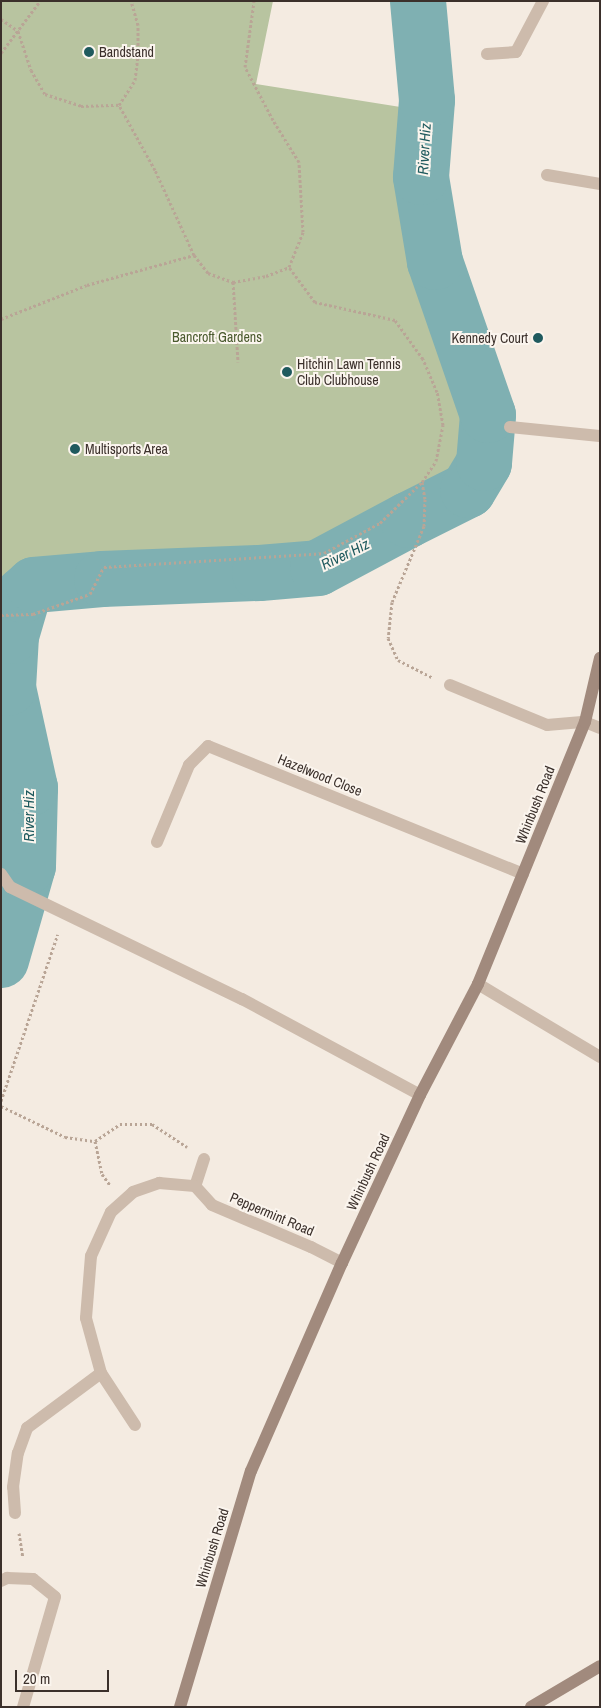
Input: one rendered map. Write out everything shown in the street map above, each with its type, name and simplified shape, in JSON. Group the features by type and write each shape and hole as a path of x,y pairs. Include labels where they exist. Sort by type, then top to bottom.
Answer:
{"street":[{"path":"487,54 516,52 543,1"},
{"path":"547,175 600,184"},
{"path":"510,427 600,436"},
{"name":"Whinbush Road","path":"180,1707 251,1471 342,1264 420,1095 478,984 585,722 600,658"},
{"path":"450,685 547,725 585,722 600,728"},
{"name":"Hazelwood Close","path":"157,842 188,765 208,746 523,874"},
{"path":"1,874 6,889 32,897 242,999 420,1095"},
{"path":"478,984 600,1058"},
{"path":"135,1425 100,1373 86,1318 91,1256 111,1212 121,1202 133,1192 159,1184 195,1186 204,1158"},
{"name":"Peppermint Road","path":"195,1186 212,1205 312,1247 342,1264"},
{"path":"16,1513 13,1487 18,1453 27,1428 100,1373"},
{"path":"4,1579 34,1579 55,1597 23,1707"},
{"path":"531,1707 600,1666"}],"path":[{"path":"1,53 40,1"},
{"path":"120,104 135,80 138,55 138,25 130,1"},
{"path":"120,104 155,170 194,255 208,273 233,282 266,276 289,267 303,232 299,162 273,120 245,67 254,1"},
{"path":"1,19 18,31 31,70 45,94 81,106 120,104"},
{"path":"1,319 87,285 194,255"},
{"path":"1,615 32,614 90,594 104,567 324,553 380,523 422,482 436,461 443,424 437,392 422,359 395,320 315,302 289,267"},
{"path":"233,282 238,362"},
{"path":"422,482 425,499 424,526 392,602 388,638 398,660 450,685"},
{"path":"1,1101 65,914"},
{"path":"1,1106 65,1137 95,1141 120,1124 152,1124 204,1158"},
{"path":"95,1141 102,1174 121,1202"},
{"path":"4,1579 24,1565 16,1513"}],"green space":[{"name":"Bancroft Gardens","path":"1,1 273,1 256,84 413,109 405,186 421,268 480,409 463,477 400,498 360,526 323,546 163,556 1,580"}],"waterway":[{"name":"River Hiz","path":"1,960 28,866 30,788 8,688 11,636 23,595 34,585 102,579 260,573 318,568 468,490 484,463 488,415 435,262 421,177 427,100 418,1"}],"place":[{"name":"Bandstand","path":"89,52"},
{"name":"Kennedy Court","path":"538,338"},
{"name":"Hitchin Lawn Tennis Club Clubhouse","path":"287,372"},
{"name":"Multisports Area","path":"75,449"}]}
